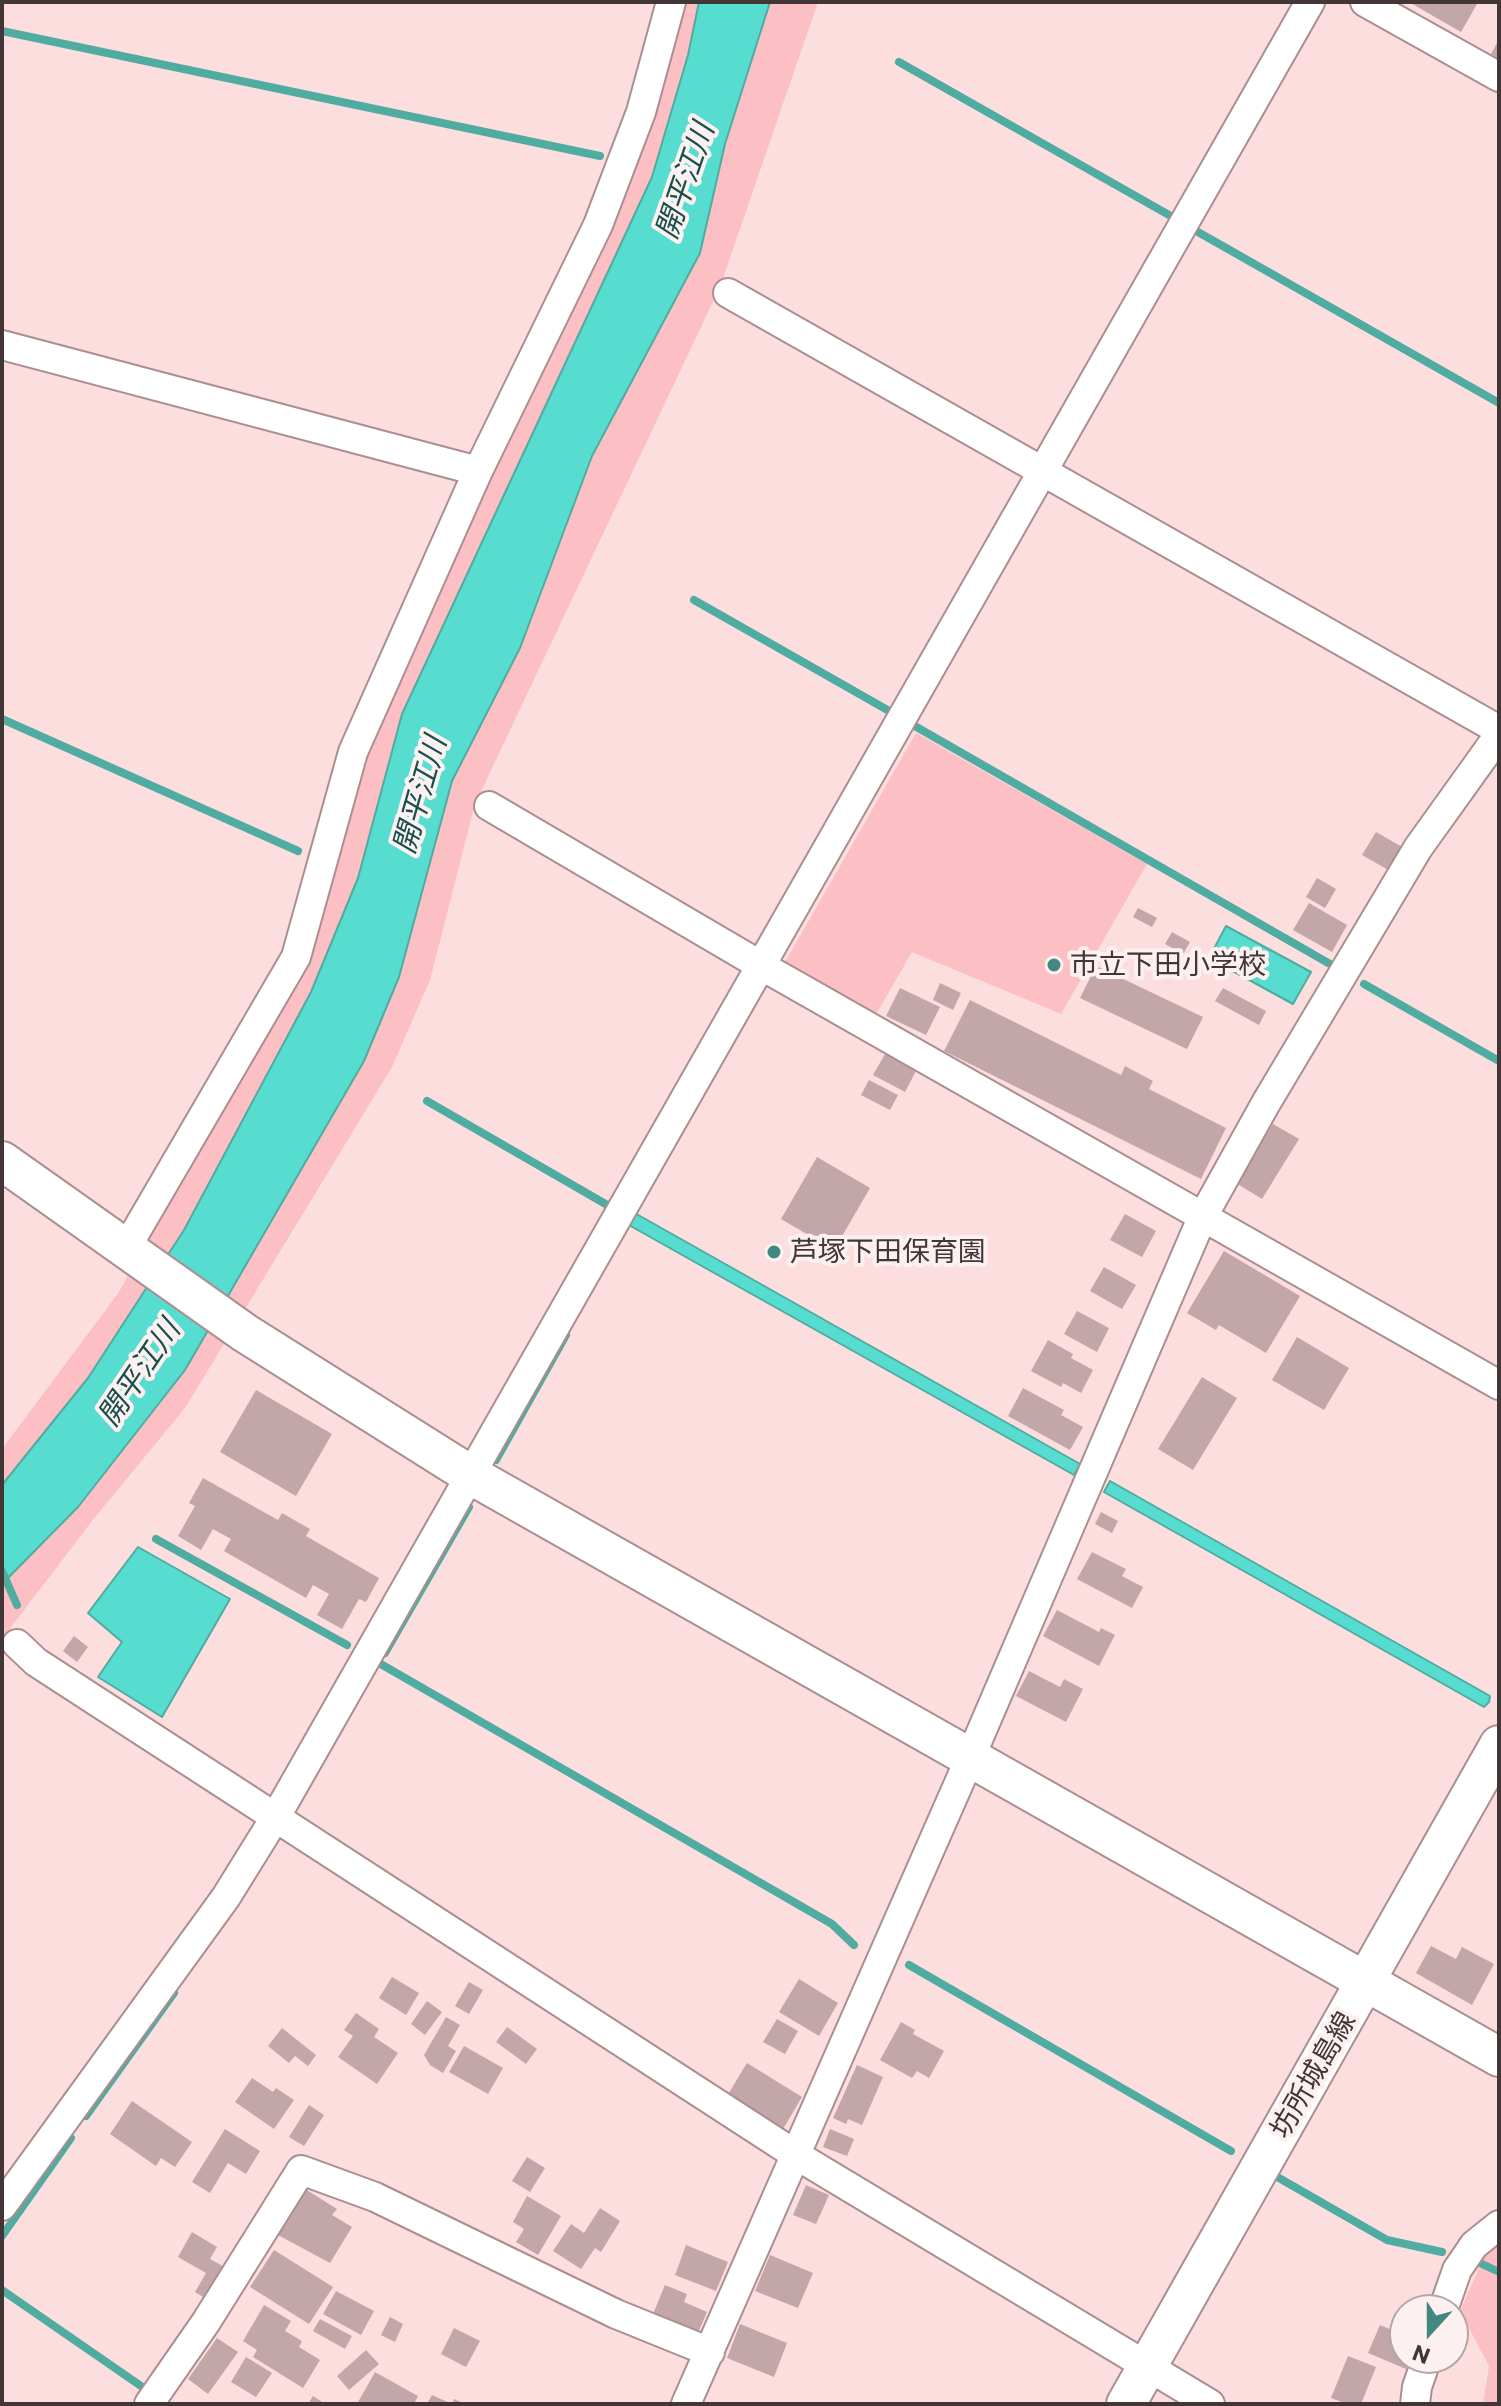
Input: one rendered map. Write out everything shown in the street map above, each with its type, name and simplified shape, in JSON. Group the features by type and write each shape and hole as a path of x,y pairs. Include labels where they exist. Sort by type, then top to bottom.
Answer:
{"street":[{"path":"130,1254 296,957 353,752 478,471 598,225 641,112 671,2"},
{"path":"2,2206 226,1897 275,1818 1310,2"},
{"path":"1365,2 1499,77"},
{"path":"686,2404 970,1758 1202,1218 1266,1103 1418,848 1499,732 728,293"},
{"path":"2,345 478,471"},
{"path":"489,806 760,965 1499,1385"},
{"path":"2,1161 236,1327 469,1474 1499,2057"},
{"path":"17,1644 36,1662 796,2155 1210,2404"},
{"name":"坊所城島線","path":"1126,2404 1499,1745"},
{"path":"149,2404 206,2322 301,2170 375,2197 616,2314 710,2352"},
{"path":"1449,2294 1465,2257 1474,2245 1499,2225"},
{"path":"1415,2404 1421,2374"}],"shaded area":[{"path":"682,2 699,2 688,55 652,177 311,992 184,1230 88,1378 2,1485 2,1449 119,1292 305,958 369,737"},
{"path":"770,2 818,2 720,287 475,804 430,980 392,1067 185,1408 92,1521 2,1639 2,1584 78,1507 185,1370 364,1061 399,977 452,781 520,648 592,456 700,253 725,144"},
{"path":"916,733 1147,864 1061,1014 912,952 875,1016 784,964"},
{"path":"1499,2238 1499,2404 1483,2404 1489,2366 1469,2328 1468,2294 1489,2246"}],"water":[{"name":"開平江川","path":"699,2 770,2 725,144 700,253 592,456 520,648 452,781 399,977 364,1061 185,1370 78,1507 2,1584 2,1485 88,1378 184,1230 311,992 358,878 402,714 652,177 688,55"},
{"path":"1226,926 1311,972 1293,1004 1209,958"},
{"path":"633,1212 1080,1464 1077,1470 1074,1475 627,1224"},
{"path":"1110,1481 1490,1696 1489,1702 1484,1707 1104,1492"},
{"path":"138,1547 230,1599 162,1717 98,1677 122,1642 88,1613"}],"building":[{"path":"1409,2 1472,2 1477,4 1461,32"},
{"path":"1499,39 1499,59 1491,54"},
{"path":"1376,832 1404,848 1390,871 1362,855"},
{"path":"1317,878 1336,889 1325,908 1306,897"},
{"path":"1309,903 1347,925 1332,952 1293,930"},
{"path":"1138,908 1157,918 1152,927 1133,917"},
{"path":"1172,932 1190,942 1183,954 1165,944"},
{"path":"1096,966 1203,1017 1187,1049 1080,998"},
{"path":"940,983 961,993 953,1010 933,1000"},
{"path":"900,988 940,1007 926,1035 886,1016"},
{"path":"1223,988 1266,1011 1259,1025 1215,1001"},
{"path":"970,1000 1121,1075 1125,1066 1153,1081 1149,1089 1226,1128 1201,1179 944,1051"},
{"path":"885,1054 916,1071 905,1092 873,1075"},
{"path":"869,1080 898,1095 890,1110 861,1095"},
{"path":"1273,1124 1299,1139 1262,1199 1236,1183"},
{"path":"817,1157 870,1188 834,1250 781,1219"},
{"path":"1125,1214 1156,1231 1142,1257 1110,1240"},
{"path":"1224,1251 1300,1296 1266,1353 1219,1325 1216,1330 1187,1313"},
{"path":"1104,1267 1136,1285 1122,1309 1090,1291"},
{"path":"1077,1311 1109,1328 1097,1352 1064,1334"},
{"path":"1297,1337 1349,1368 1324,1410 1272,1380"},
{"path":"1048,1340 1093,1370 1081,1393 1063,1383 1061,1387 1031,1371"},
{"path":"1202,1377 1237,1398 1193,1470 1158,1449"},
{"path":"1023,1388 1064,1410 1061,1415 1083,1427 1070,1450 1008,1416"},
{"path":"256,1390 332,1434 296,1496 220,1452"},
{"path":"203,1478 278,1520 282,1513 310,1529 306,1536 379,1578 366,1602 359,1599 342,1629 317,1615 329,1594 313,1585 306,1598 224,1551 231,1539 213,1529 201,1550 178,1536 195,1506 189,1503"},
{"path":"1101,1512 1118,1521 1112,1533 1095,1524"},
{"path":"1092,1552 1126,1569 1122,1576 1143,1587 1132,1608 1077,1579"},
{"path":"1057,1610 1099,1632 1101,1628 1115,1635 1099,1666 1043,1636"},
{"path":"74,1636 88,1647 77,1662 63,1651"},
{"path":"1029,1671 1060,1687 1064,1679 1083,1689 1066,1722 1016,1696"},
{"path":"1431,1946 1456,1959 1462,1947 1494,1964 1472,2005 1416,1973"},
{"path":"392,1977 419,1993 406,2015 379,1998"},
{"path":"799,1979 838,2003 819,2036 779,2012"},
{"path":"469,1982 483,1990 469,2014 455,2006"},
{"path":"427,2001 442,2012 425,2035 411,2024"},
{"path":"356,2013 379,2029 374,2037 398,2053 377,2084 338,2057 353,2036 344,2030"},
{"path":"446,2017 460,2025 448,2046 456,2051 443,2073 430,2065 424,2055"},
{"path":"777,2019 798,2031 785,2054 763,2042"},
{"path":"901,2022 915,2030 913,2034 944,2051 929,2078 917,2071 912,2078 880,2060"},
{"path":"507,2027 537,2049 526,2064 496,2042"},
{"path":"282,2028 316,2055 308,2066 295,2056 289,2063 268,2046"},
{"path":"464,2046 503,2068 488,2094 449,2072"},
{"path":"747,2063 802,2097 783,2129 727,2096"},
{"path":"857,2065 883,2077 862,2125 848,2119 846,2124 833,2118"},
{"path":"252,2078 273,2092 276,2088 294,2100 274,2129 235,2102"},
{"path":"132,2101 192,2142 175,2167 161,2158 156,2166 110,2134"},
{"path":"309,2105 324,2115 304,2146 289,2137"},
{"path":"225,2129 260,2151 246,2174 228,2163 210,2193 192,2182"},
{"path":"830,2129 854,2139 847,2156 823,2147"},
{"path":"527,2157 545,2168 530,2192 512,2181"},
{"path":"806,2185 829,2195 816,2224 793,2215"},
{"path":"305,2189 337,2209 332,2215 352,2227 330,2263 278,2235"},
{"path":"527,2196 561,2216 538,2255 516,2242 524,2229 513,2222"},
{"path":"600,2208 620,2221 601,2252 595,2248 581,2269 553,2251 571,2224 584,2233"},
{"path":"192,2232 217,2247 210,2259 228,2269 210,2301 195,2292 206,2273 178,2257"},
{"path":"686,2245 728,2262 716,2291 675,2275"},
{"path":"274,2250 333,2287 309,2324 250,2287"},
{"path":"770,2255 813,2273 798,2308 755,2291"},
{"path":"665,2285 687,2294 684,2302 707,2312 698,2333 653,2314"},
{"path":"336,2291 374,2311 361,2335 323,2314"},
{"path":"264,2305 291,2321 285,2331 302,2341 299,2347 320,2360 303,2388 253,2357 257,2350 243,2341"},
{"path":"390,2317 403,2324 395,2342 381,2335"},
{"path":"320,2319 352,2336 345,2349 313,2331"},
{"path":"740,2324 787,2343 774,2377 727,2358"},
{"path":"1380,2325 1389,2329 1389,2362 1368,2353"},
{"path":"454,2328 480,2341 466,2367 441,2354"},
{"path":"217,2338 238,2352 208,2394 188,2379"},
{"path":"366,2350 379,2364 349,2390 337,2376"},
{"path":"1348,2356 1376,2367 1361,2404 1347,2404 1331,2398"},
{"path":"246,2357 272,2373 256,2397 231,2382"},
{"path":"375,2372 418,2396 414,2404 357,2404"},
{"path":"432,2395 452,2404 427,2404"},
{"path":"313,2396 325,2404 308,2404"}],"waterway":[{"path":"2,31 600,156"},
{"path":"899,62 1169,215"},
{"path":"1198,232 1499,403"},
{"path":"694,600 891,712"},
{"path":"2,719 298,851"},
{"path":"913,725 1330,964"},
{"path":"1364,984 1499,1061"},
{"path":"427,1101 609,1206"},
{"path":"496,1460 566,1335"},
{"path":"385,1653 469,1507"},
{"path":"156,1539 347,1645"},
{"path":"2,1571 17,1605"},
{"path":"379,1663 832,1924 854,1945"},
{"path":"909,1965 1231,2151"},
{"path":"86,2116 174,1993"},
{"path":"2,2236 71,2138"},
{"path":"1279,2178 1387,2240 1442,2252"},
{"path":"1480,2263 1499,2272"},
{"path":"2,2290 141,2386"}],"place":[{"name":"市立下田小学校","path":"1054,965"},
{"name":"芦塚下田保育園","path":"774,1252"}]}
